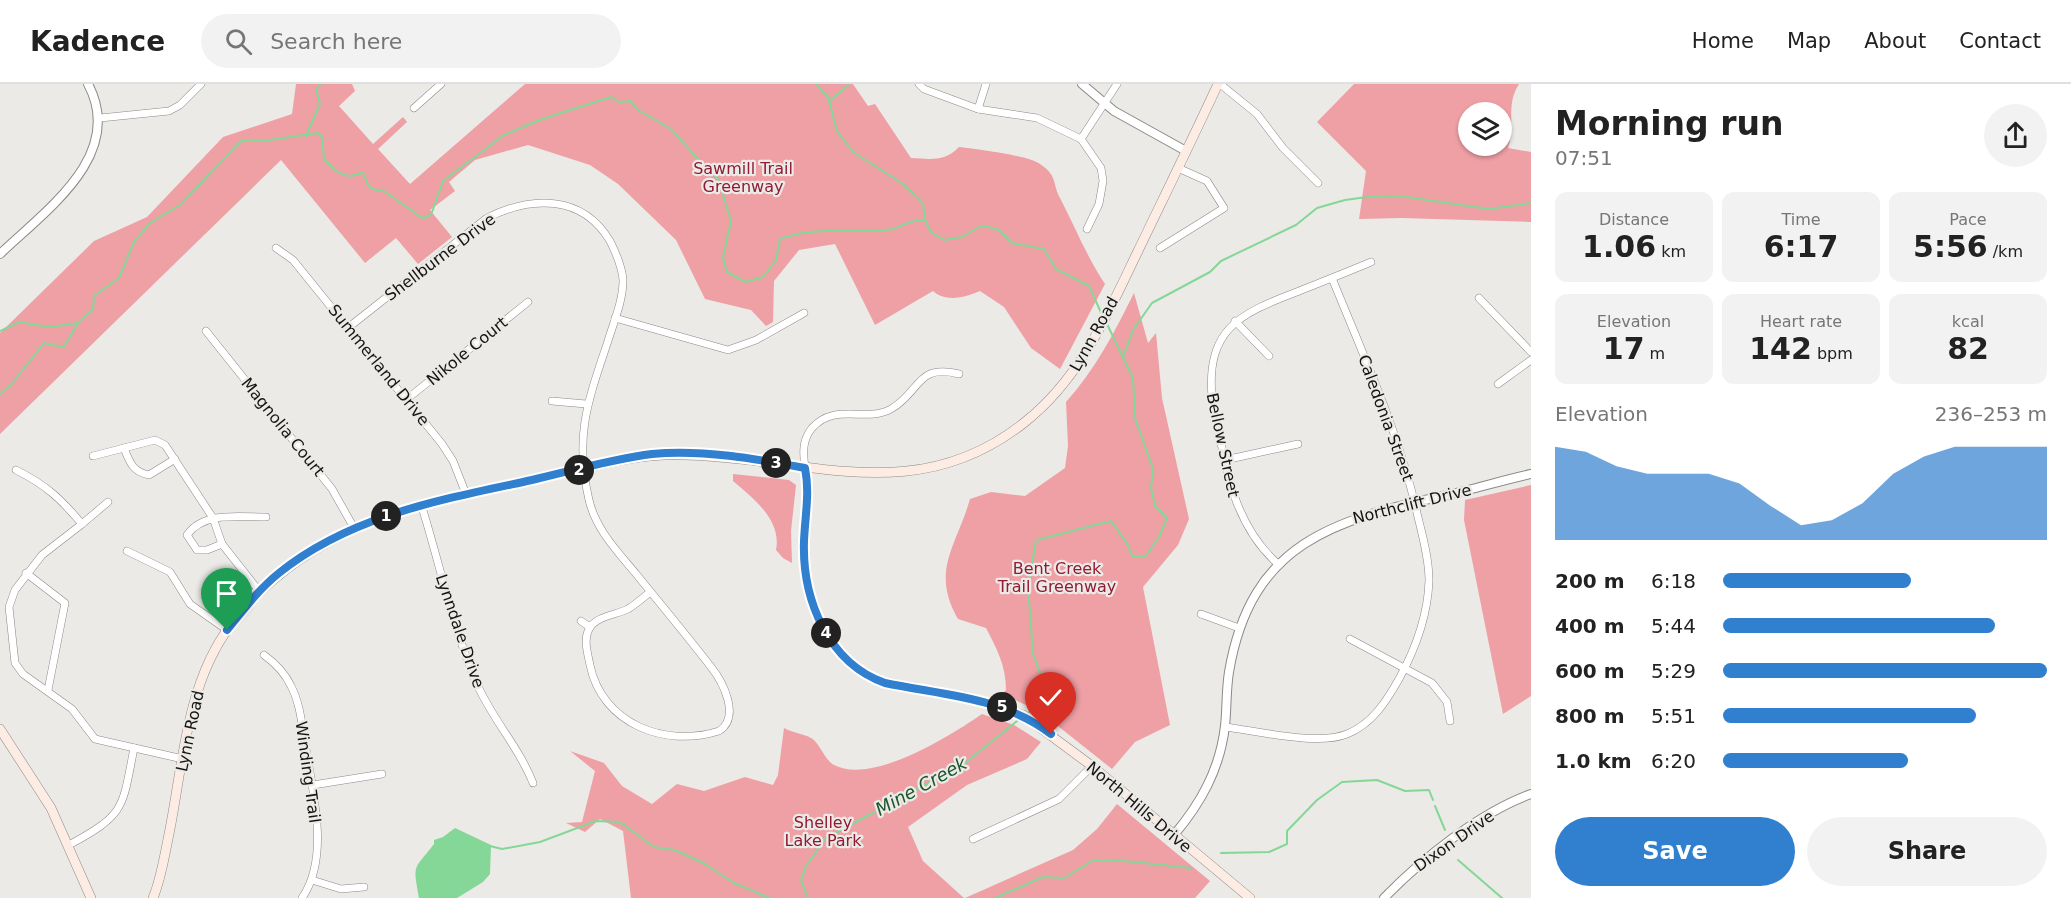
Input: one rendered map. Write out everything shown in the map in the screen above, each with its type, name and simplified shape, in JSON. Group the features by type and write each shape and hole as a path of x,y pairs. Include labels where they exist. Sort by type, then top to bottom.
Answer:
{"main road":[{"name":"Lynn Road","path":"154,895 193,706 202,680 227,630 259,591 299,558 354,528 421,504 652,454 711,456 805,468 882,474 930,468 961,458 1000,440 1025,423 1059,390 1085,356 1219,84"},
{"name":"North Hills Drive","path":"805,468 809,487 804,541 808,583 819,618 844,660 863,674 885,683 981,701 1023,715 1092,766 1250,898"},
{"path":"0,729 51,808 69,844 91,898"},
{"path":"145,898 154,895"}],"street":[{"path":"0,254 80,174 91,155 100,118 96,101 88,84"},
{"path":"100,118 169,111 180,105 201,84"},
{"path":"414,108 441,84"},
{"path":"919,84 924,89 978,109 1037,118 1081,139 1101,168 1103,182 1099,204 1087,229"},
{"path":"978,109 986,84"},
{"path":"1082,84 1103,104 1186,151"},
{"path":"1081,139 1117,84"},
{"path":"1219,84 1257,114 1283,148 1318,183"},
{"path":"1160,248 1224,208 1207,181 1178,168"},
{"name":"Shellburne Drive","path":"349,327 487,218 522,203 544,201 564,204 583,213 606,235 622,269 620,304 586,404 580,449 588,498 596,521 715,672 724,687 729,710 727,731 659,735 646,731 621,717 608,704 593,677 586,646 590,627"},
{"name":"Summerland Drive","path":"276,248 294,260 406,399 453,461 466,494"},
{"name":"Bellow Street","path":"1279,565 1244,524 1225,460 1210,381 1215,352 1222,336 1235,321 1264,304 1371,262"},
{"name":"Caledonia Street","path":"1225,727 1306,737 1334,737 1347,734 1370,721 1376,714 1405,668 1424,621 1429,579 1415,502 1400,447 1332,278"},
{"path":"1479,297 1531,352"},
{"name":"Nikole Court","path":"406,399 528,302"},
{"path":"615,318 728,350 756,340 804,313"},
{"path":"1235,321 1269,356"},
{"name":"Magnolia Court","path":"206,332 328,483 354,528"},
{"path":"1497,384 1531,360"},
{"path":"805,468 804,442 813,428 825,417 844,413 877,413 889,410 900,403 925,375 935,370 959,374"},
{"path":"552,401 586,404"},
{"path":"93,456 155,440 165,445 213,518 222,544 259,591"},
{"path":"1225,460 1298,444"},
{"path":"124,448 130,464 138,473 149,475 175,459"},
{"path":"16,470 39,482 60,497 82,524"},
{"name":"Northclift Drive","path":"1174,835 1202,798 1219,761 1225,727 1229,675 1239,628 1257,592 1279,565 1306,542 1361,515 1531,474"},
{"path":"108,502 42,555 15,590 9,607 12,654 23,674 72,708 96,739 183,759"},
{"name":"Lynndale Drive","path":"421,504 465,655 488,708 527,768 533,783"},
{"path":"222,544 207,550 197,550 187,536 194,525 213,518 266,517"},
{"path":"127,551 170,572 190,604 227,630"},
{"path":"26,573 65,603 48,690"},
{"path":"581,621 590,627 595,622 628,609 650,592"},
{"path":"1201,614 1239,628"},
{"path":"1350,639 1432,683 1447,702 1450,721"},
{"name":"Winding Trail","path":"264,655 281,670 295,694 313,785 316,825 312,880 302,898"},
{"path":"69,844 105,825 117,811 125,794 134,748"},
{"path":"973,838 1059,799 1092,766"},
{"path":"313,785 382,774"},
{"name":"Dixon Drive","path":"1384,898 1410,873 1456,838 1508,804 1531,794"},
{"path":"312,880 341,889 364,887"}],"green space":[{"name":"Sawmill Trail Greenway","path":"296,84 352,84 355,91 339,106 373,144 403,117 407,122 378,149 410,184 525,84 853,84 868,106 875,104 911,158 943,157 959,147 1024,158 1046,168 1052,176 1081,242 1105,284 1060,369 1031,348 1004,307 980,291 950,298 933,291 875,325 835,244 799,250 774,281 773,322 766,326 751,310 705,299 676,240 618,184 590,165 528,145 475,160 449,182 455,191 430,210 452,237 418,264 396,238 365,263 281,160 0,434 0,333 94,241 147,217 223,137 292,114"},
{"path":"1354,84 1519,84 1512,102 1458,102 1458,156 1512,156 1512,149 1531,152 1531,222 1359,219 1366,171 1317,122"},
{"name":"Bent Creek Trail Greenway","path":"1134,293 1148,343 1156,333 1162,398 1189,519 1178,545 1143,587 1170,725 1135,742 1112,769 1039,711 1002,694 1006,690 1006,681 997,651 986,628 958,619 950,602 946,586 946,572 970,499 991,492 1025,496 1065,468 1068,446 1066,402 1095,364"},
{"path":"733,474 789,480 796,485 791,531 792,563 776,550 777,539 770,519 757,502 733,481"},
{"path":"1531,485 1531,696 1503,714 1464,520 1465,500"},
{"name":"Shelley Lake Park","path":"982,714 1014,725 1041,742 1027,759 967,785 908,827 923,861 964,898 631,898 623,831 600,819 585,832 566,823 582,822 595,771 570,751 604,763 622,786 652,804 677,784 704,791 745,777 773,785 778,775 784,728 814,740 834,765 850,769 869,769 931,745"},
{"path":"1117,804 1210,881 1195,898 965,898 1073,850 1097,829"}],"shaded area":[{"path":"455,828 491,845 490,874 483,882 457,898 419,898 416,879 418,864 434,844 434,840 443,837"}],"waterway":[{"path":"306,136 320,104 316,89 321,84"},
{"path":"816,84 828,97 837,131 853,152 903,184 923,203 925,220"},
{"path":"829,102 849,84"},
{"name":"Mine Creek","path":"0,331 19,322 50,327 78,323 93,309 94,296 119,278 134,242 150,223 180,205 242,140 269,140 318,133 322,137 324,159 333,168 346,176 363,172 372,189 384,191 422,218 431,215 443,181 504,135 542,119 611,97 619,102 630,101 638,110 671,129 718,179 731,221 723,257 727,272 746,282 763,277 776,260 780,239 820,231 886,230 925,220 931,232 944,240 962,237 979,227 989,227 999,230 1012,243 1044,249 1056,269 1089,286 1103,317"},
{"path":"1123,357 1133,330 1152,303 1210,272 1221,261 1296,225 1317,208 1345,200 1375,196 1407,197 1489,209 1531,203"},
{"name":"Mine Creek","path":"0,394 10,386 44,343 64,347 78,323"},
{"name":"Mine Creek","path":"1027,714 1040,702 1044,684 1033,653 1028,587 1036,540 1111,521 1126,542 1133,557 1145,557 1159,537 1167,518 1155,506 1151,488 1153,469 1135,418 1133,378 1107,324"},
{"name":"Mine Creek","path":"808,898 801,880 806,866 826,838 964,764 1022,717"},
{"path":"1221,853 1269,852 1287,844 1287,831 1317,800 1342,782 1377,780 1405,791 1429,790 1433,800"},
{"path":"1435,806 1445,830"},
{"path":"490,846 502,849 540,842 596,821 620,822 654,847 675,850 705,864 734,883 770,898"},
{"path":"995,898 1043,877 1064,878 1092,861 1115,860 1191,868"},
{"path":"1458,860 1502,898"}],"route":[{"path":"227,630 259,591 299,558 354,528 421,504 652,454 711,456 788,465 805,468 809,487 804,555 811,597 823,627 848,663 871,679 981,701 1011,710 1023,715 1051,734"}]}
